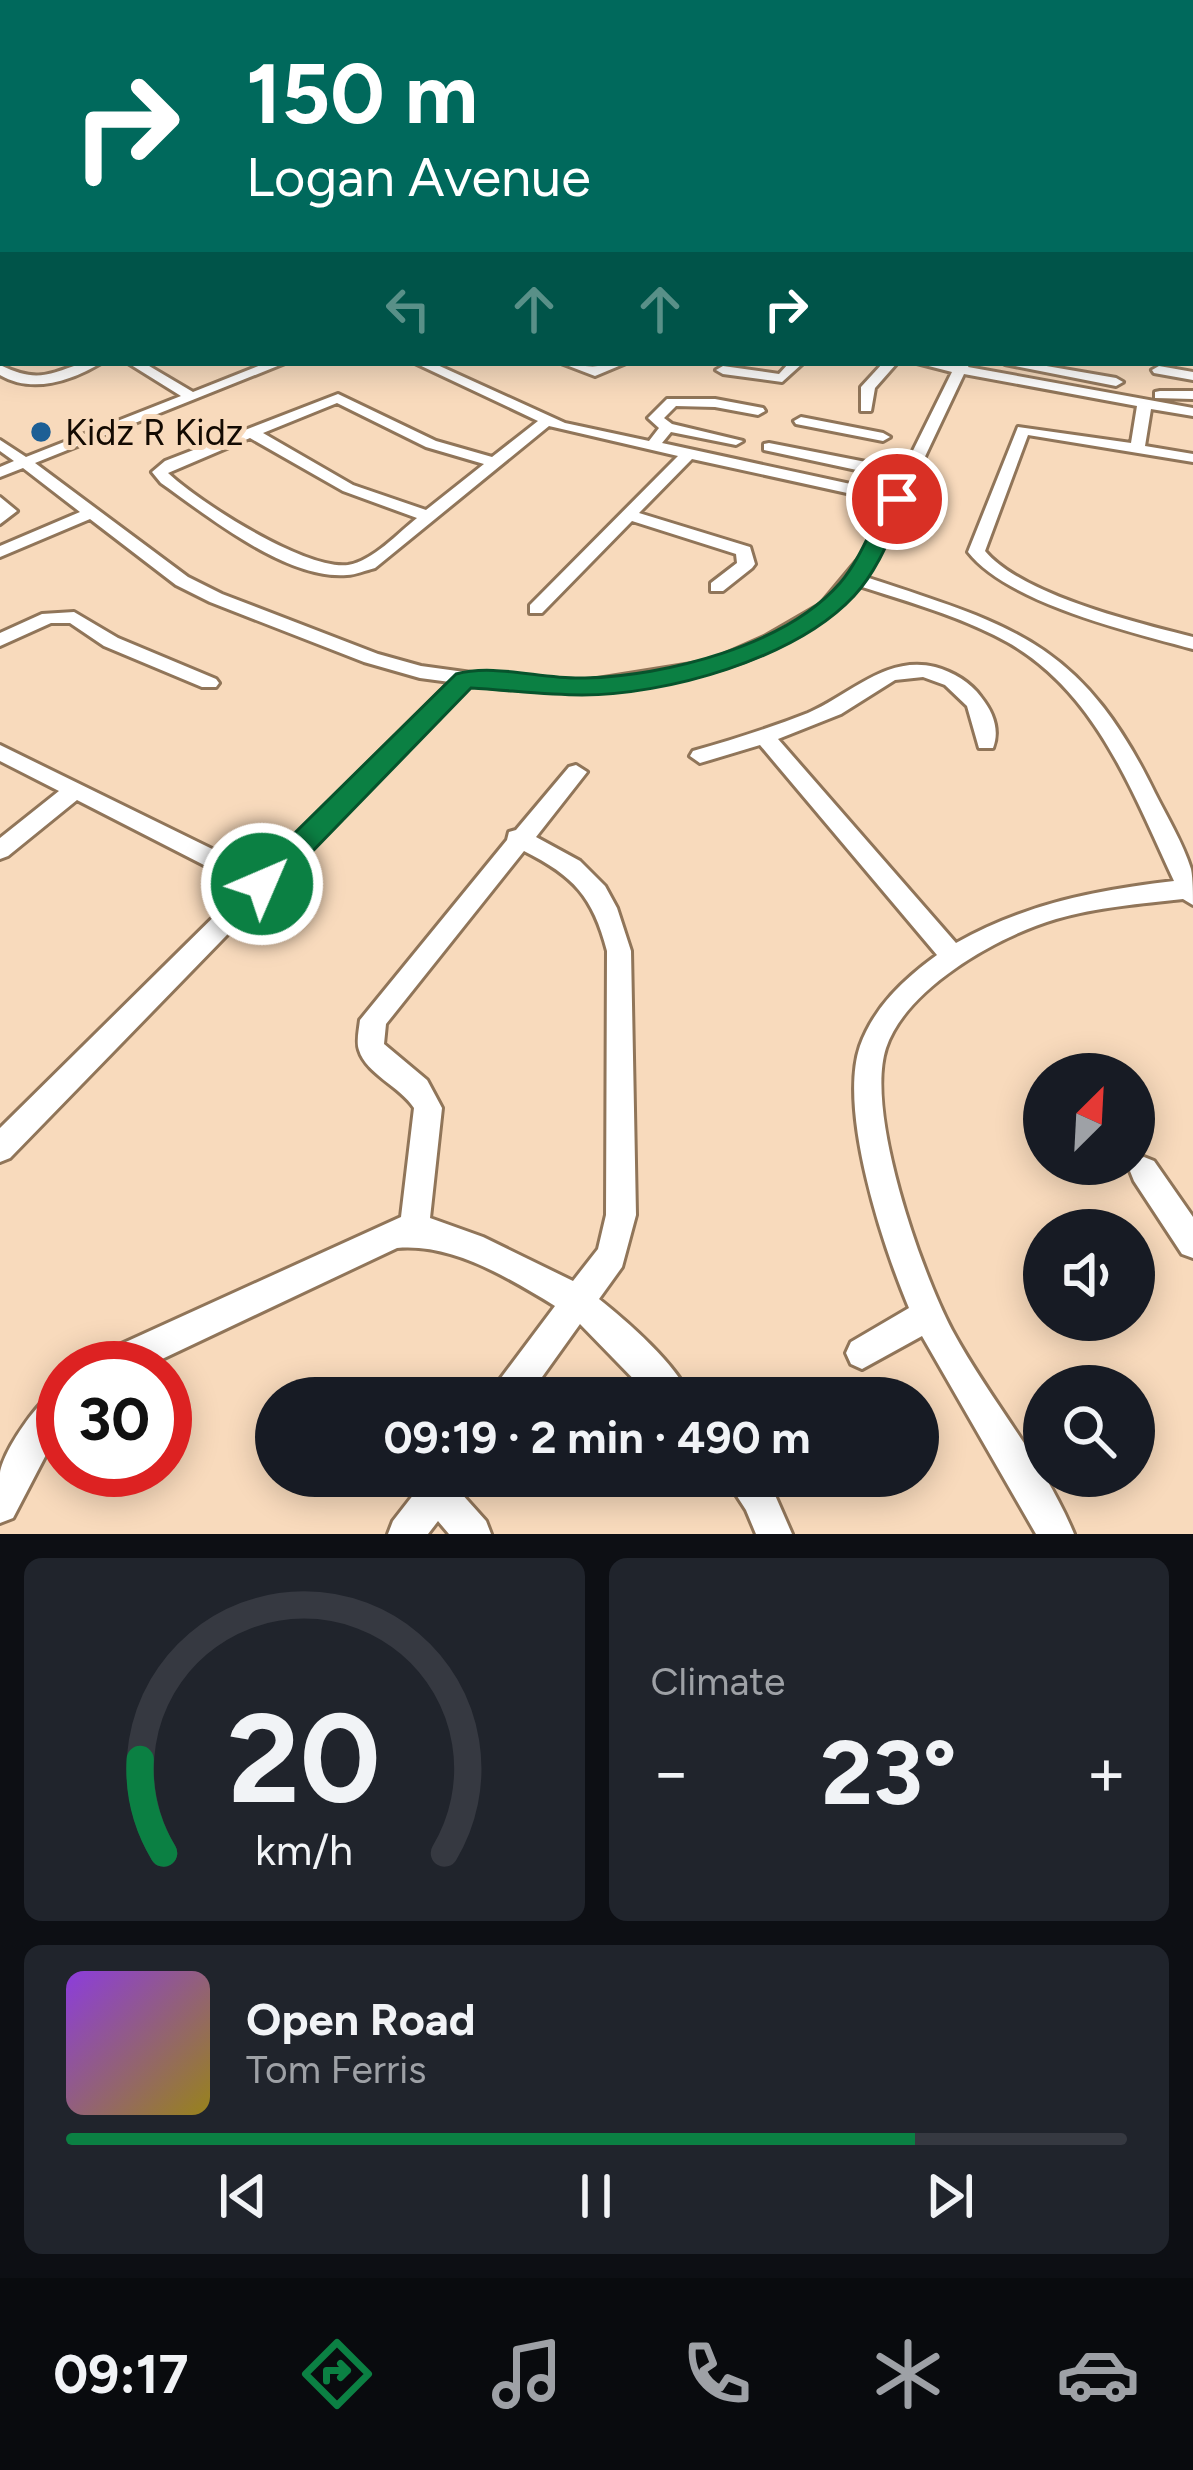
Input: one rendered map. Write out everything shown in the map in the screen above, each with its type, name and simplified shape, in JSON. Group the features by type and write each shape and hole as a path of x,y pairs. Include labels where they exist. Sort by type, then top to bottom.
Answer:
{"street":[{"path":"0,369 17,382 31,383 85,366"},
{"path":"140,366 190,396"},
{"path":"0,469 270,366"},
{"path":"428,366 547,421 897,499"},
{"path":"577,366 595,372 611,366"},
{"path":"723,370 780,381 793,366"},
{"path":"866,408 868,387 887,366"},
{"path":"0,445 197,590 371,658 465,680 585,687 714,666 771,641 838,598 856,579 962,366 1116,382"},
{"path":"1021,366 1193,412"},
{"path":"1160,370 1193,376"},
{"path":"1152,399 1193,395"},
{"path":"495,463 431,444 341,398 319,402 170,464 160,476 262,544 335,572 364,567 495,463 547,421"},
{"path":"1137,448 1152,399"},
{"path":"736,441 667,428 655,418 680,400 758,411"},
{"path":"801,421 883,437"},
{"path":"652,446 667,428"},
{"path":"811,481 840,429"},
{"path":"1193,458 1034,429 1021,431 976,556 992,570 1105,620 1193,644"},
{"path":"250,431 348,488 428,516"},
{"path":"769,447 866,466"},
{"path":"536,609 688,454"},
{"path":"0,502 9,511 0,519"},
{"path":"0,552 90,513"},
{"path":"630,515 744,551 746,564 717,586"},
{"path":"856,579 1004,632 1057,665 1084,689 1118,743 1192,891 1072,906 1006,930 953,957 892,1013 875,1040 868,1066 877,1156 898,1239 928,1315 1056,1534"},
{"path":"838,598 894,592"},
{"path":"0,640 48,618 74,617 111,642 209,683"},
{"path":"700,756 766,738 836,709 907,670 929,674 975,699 988,719 986,743"},
{"path":"0,1148 465,680"},
{"path":"766,738 953,957"},
{"path":"0,752 262,884"},
{"path":"414,1230 428,1108 412,1081 381,1062 371,1048 369,1034 381,1009 517,838 576,772"},
{"path":"0,850 75,790"},
{"path":"517,838 574,865 587,878 614,926 619,951 622,1215 611,1256 522,1377"},
{"path":"1153,1185 1193,1244"},
{"path":"164,1341 394,1232 414,1230 438,1233 580,1299 656,1377"},
{"path":"862,1353 928,1315"},
{"path":"0,1504 36,1439"},
{"path":"406,1534 434,1497"},
{"path":"450,1497 473,1534"},
{"path":"758,1497 774,1534"}],"place":[{"name":"Kidz R Kidz","path":"41,432"}],"route":[{"path":"262,884 465,680 585,687 673,676 743,655 805,623 845,591 869,558 897,499"}]}
